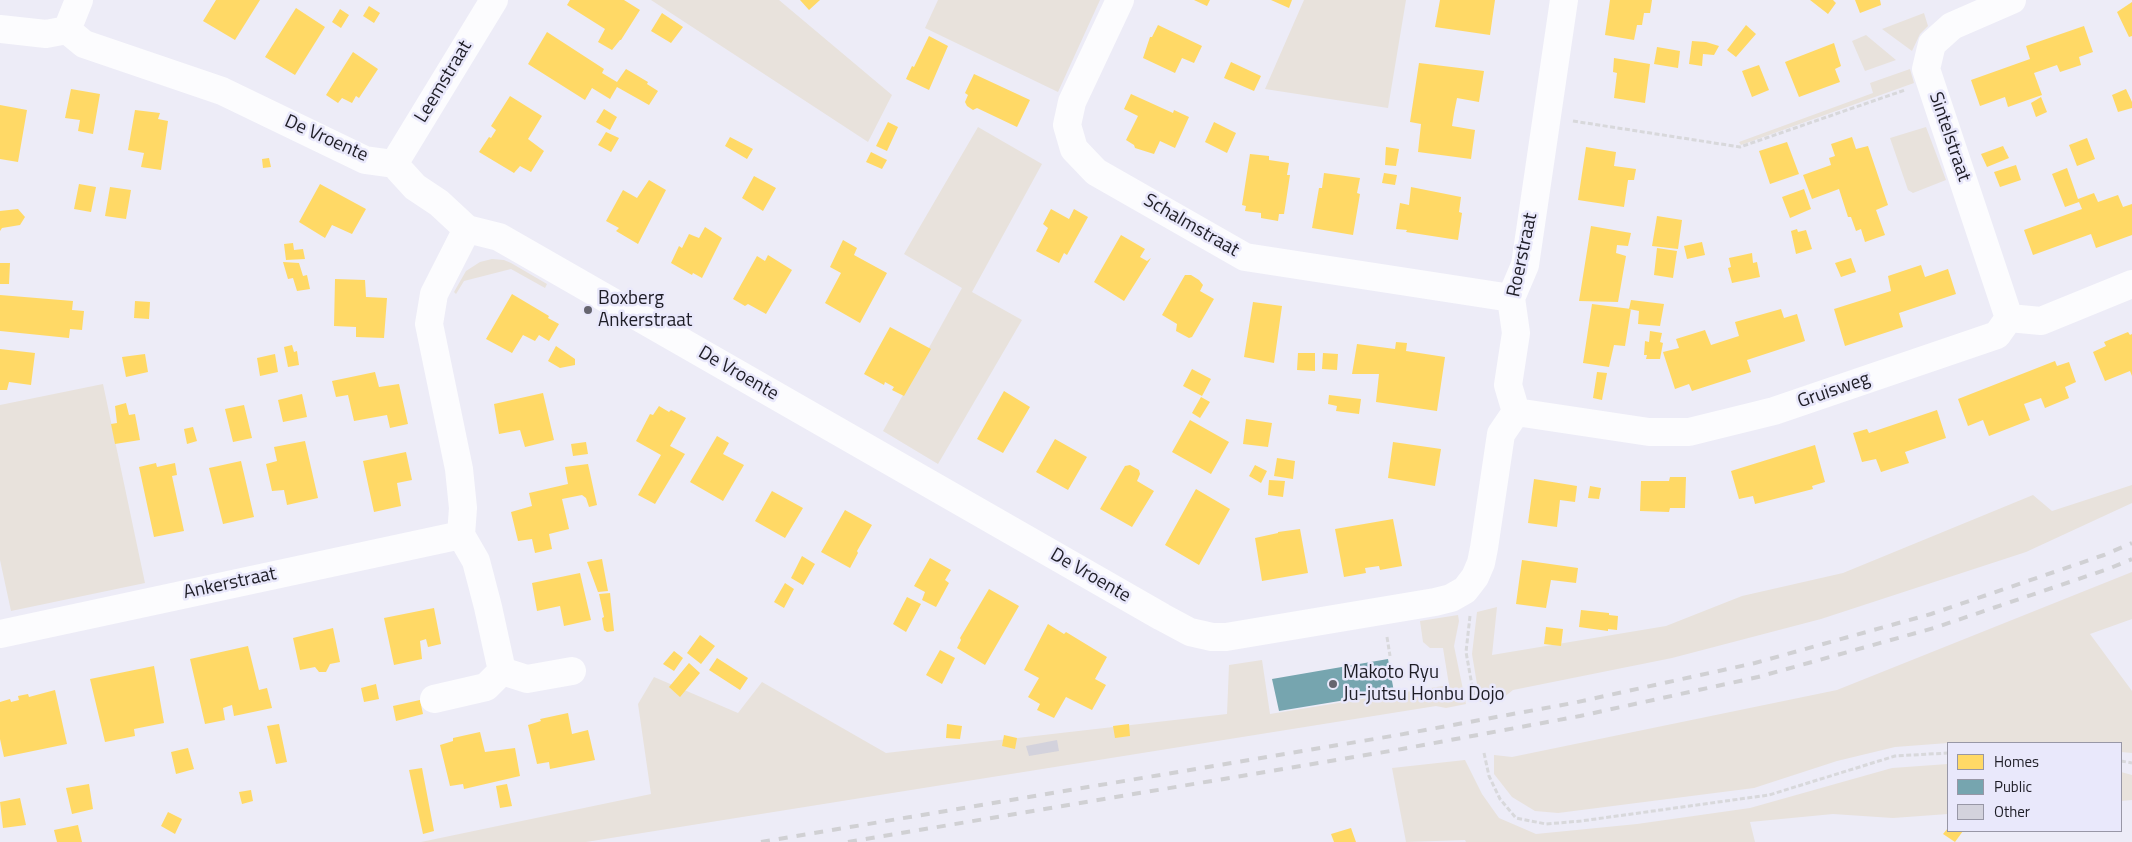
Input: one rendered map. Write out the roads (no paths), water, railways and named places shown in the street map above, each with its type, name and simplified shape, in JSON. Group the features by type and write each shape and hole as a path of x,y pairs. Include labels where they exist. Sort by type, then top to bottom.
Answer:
{"street":[{"path":"0,28 46,34 66,30 79,0"},
{"name":"Leemstraat","path":"394,164 494,0"},
{"name":"Schalmstraat","path":"1120,0 1072,102 1067,125 1074,148 1096,172 1245,257 1511,298"},
{"name":"Roerstraat","path":"1516,412 1508,385 1516,333 1511,298 1525,265 1564,0"},
{"name":"Sintelstraat","path":"2009,318 1926,69 1932,44 1952,26 2012,0"},
{"name":"De Vroente","path":"66,30 84,44 222,91 365,160 394,164 415,187 439,203 467,229 499,237 1190,632 1212,637 1226,637 1435,602 1451,598 1465,590 1475,577 1481,564 1501,434 1516,412"},
{"path":"467,229 434,294 429,324 459,469 462,508 461,535 476,561 502,671"},
{"path":"2009,318 2040,321 2132,284"},
{"name":"Gruisweg","path":"1516,412 1649,432 1689,432 1774,411 1997,336 2009,318"},
{"name":"Ankerstraat","path":"0,634 461,535"},
{"path":"502,671 527,679 572,671"},
{"path":"434,699 486,686 502,671"}],"railway":[{"path":"761,842 1398,735 1573,703 1755,663 1931,614 2104,555 2132,543"},
{"path":"848,842 1402,749 1580,716 1758,677 1934,628 2108,569 2132,559"}],"place":[{"name":"Boxberg Ankerstraat","path":"588,310"},
{"name":"Makoto Ryu Ju-jutsu Honbu Dojo","path":"1333,684"}]}
